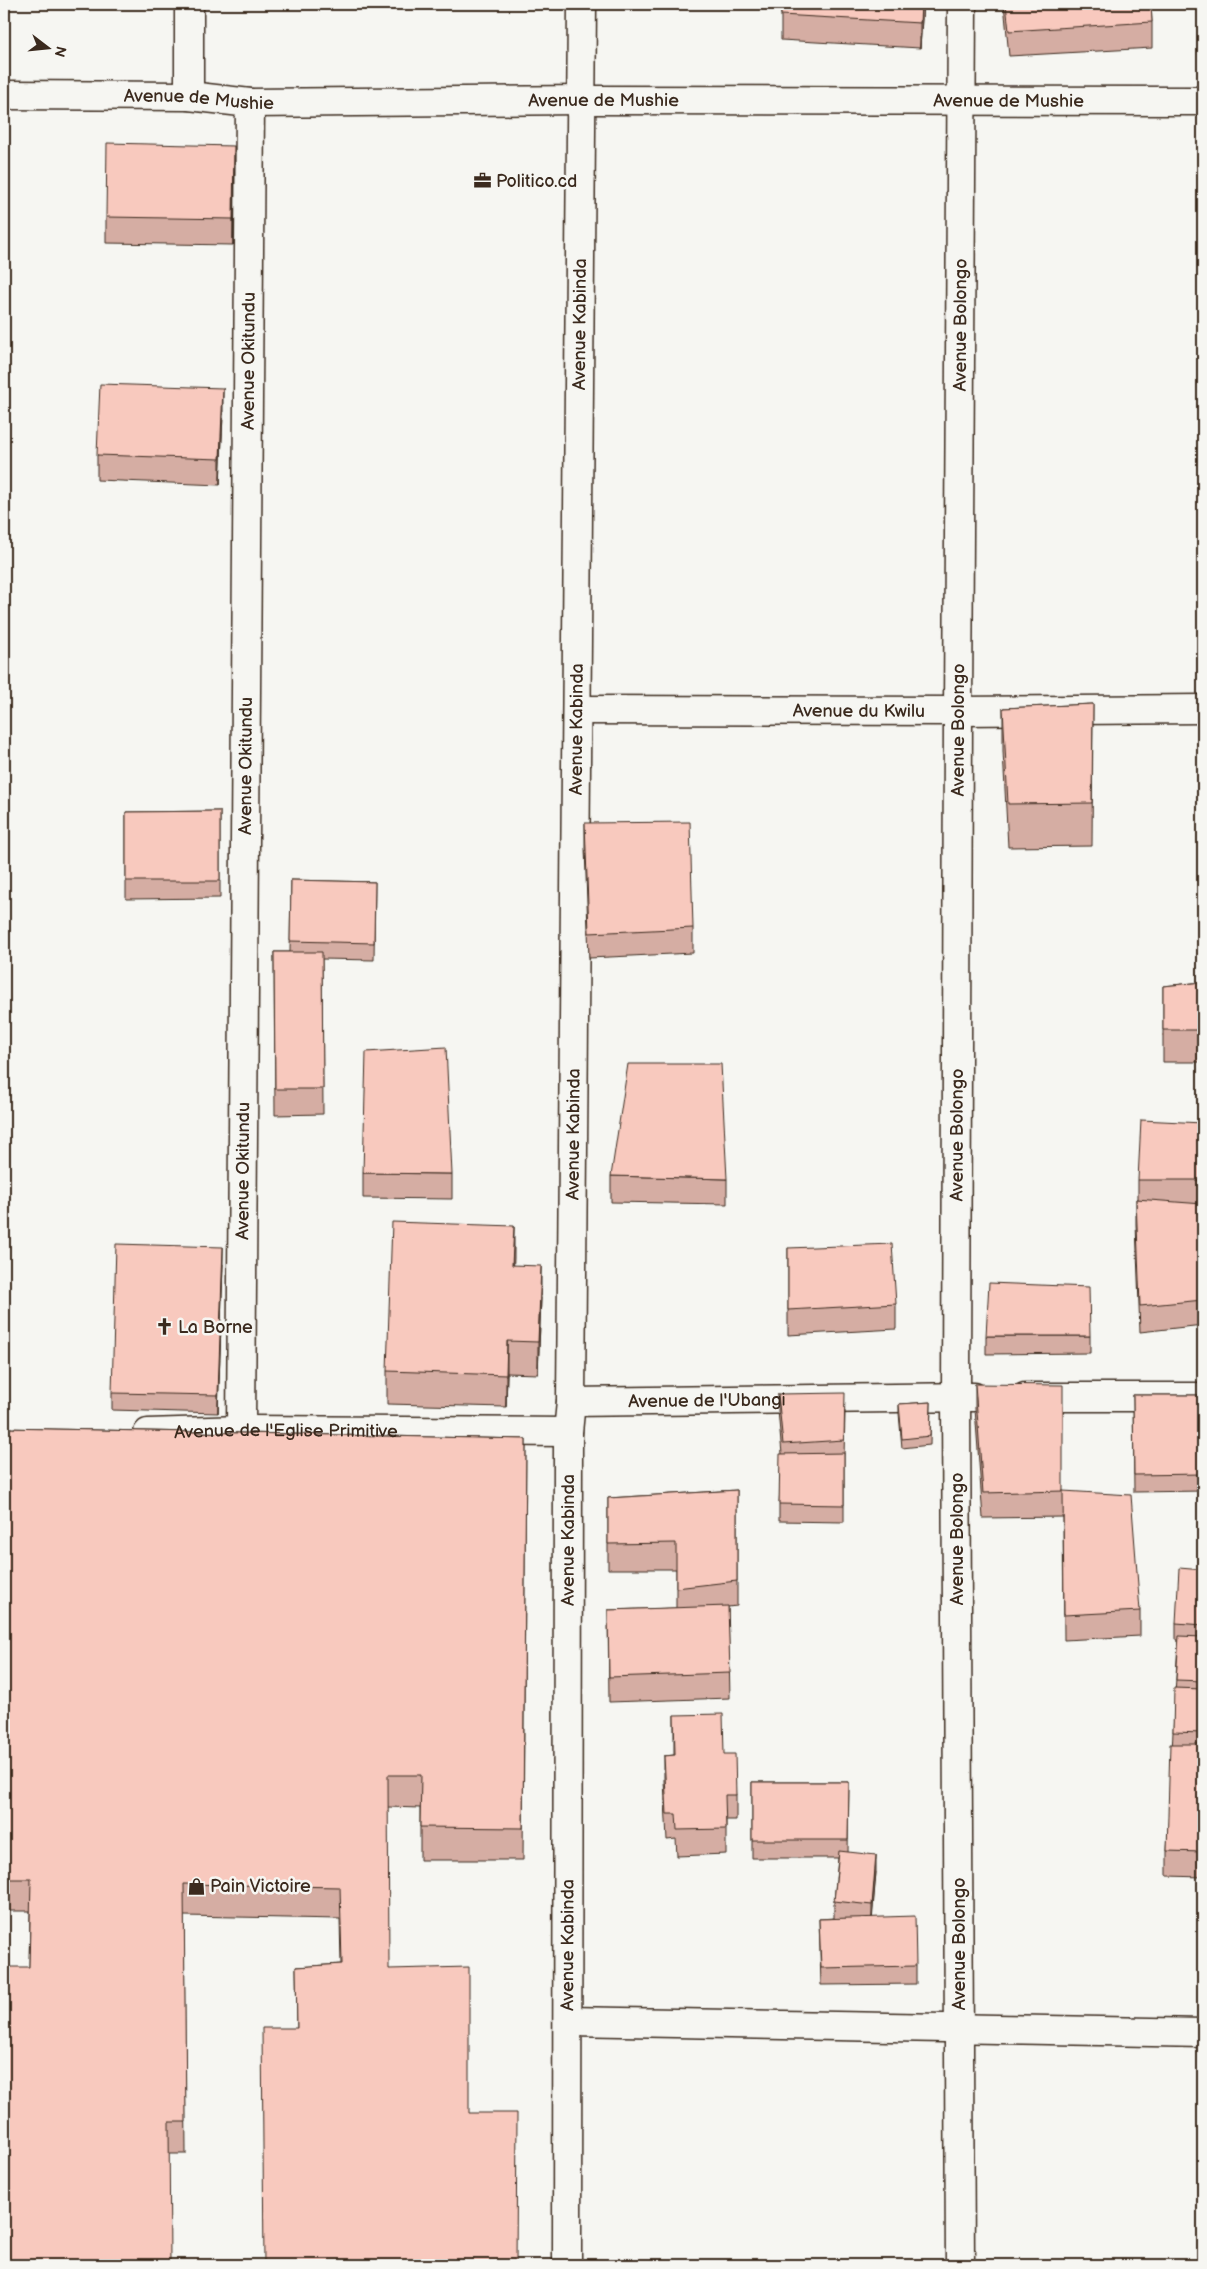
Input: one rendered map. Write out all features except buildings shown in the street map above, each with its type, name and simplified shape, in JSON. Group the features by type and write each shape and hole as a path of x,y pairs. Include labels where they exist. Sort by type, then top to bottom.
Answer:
{"street":[{"path":"189,4 189,96"},
{"name":"Avenue Kabinda","path":"567,2265 568,1432 571,1402 582,4"},
{"name":"Avenue Bolongo","path":"960,2265 956,1398 962,4"},
{"name":"Avenue de Mushie","path":"4,95 189,96 250,103 582,100 1203,101"},
{"name":"Avenue Okitundu","path":"241,1430 250,103"},
{"name":"Avenue du Kwilu","path":"577,710 958,711 1203,709"},
{"name":"Avenue de l'Ubangi","path":"571,1402 1203,1397"},
{"name":"Avenue de l'Eglise Primitive","path":"122,1433 241,1430 568,1432"},
{"path":"568,2020 1203,2033"}],"place":[{"name":"Politico.cd","path":"482,181"},
{"name":"La Borne","path":"164,1327"},
{"name":"Pain Victoire","path":"196,1886"}]}
